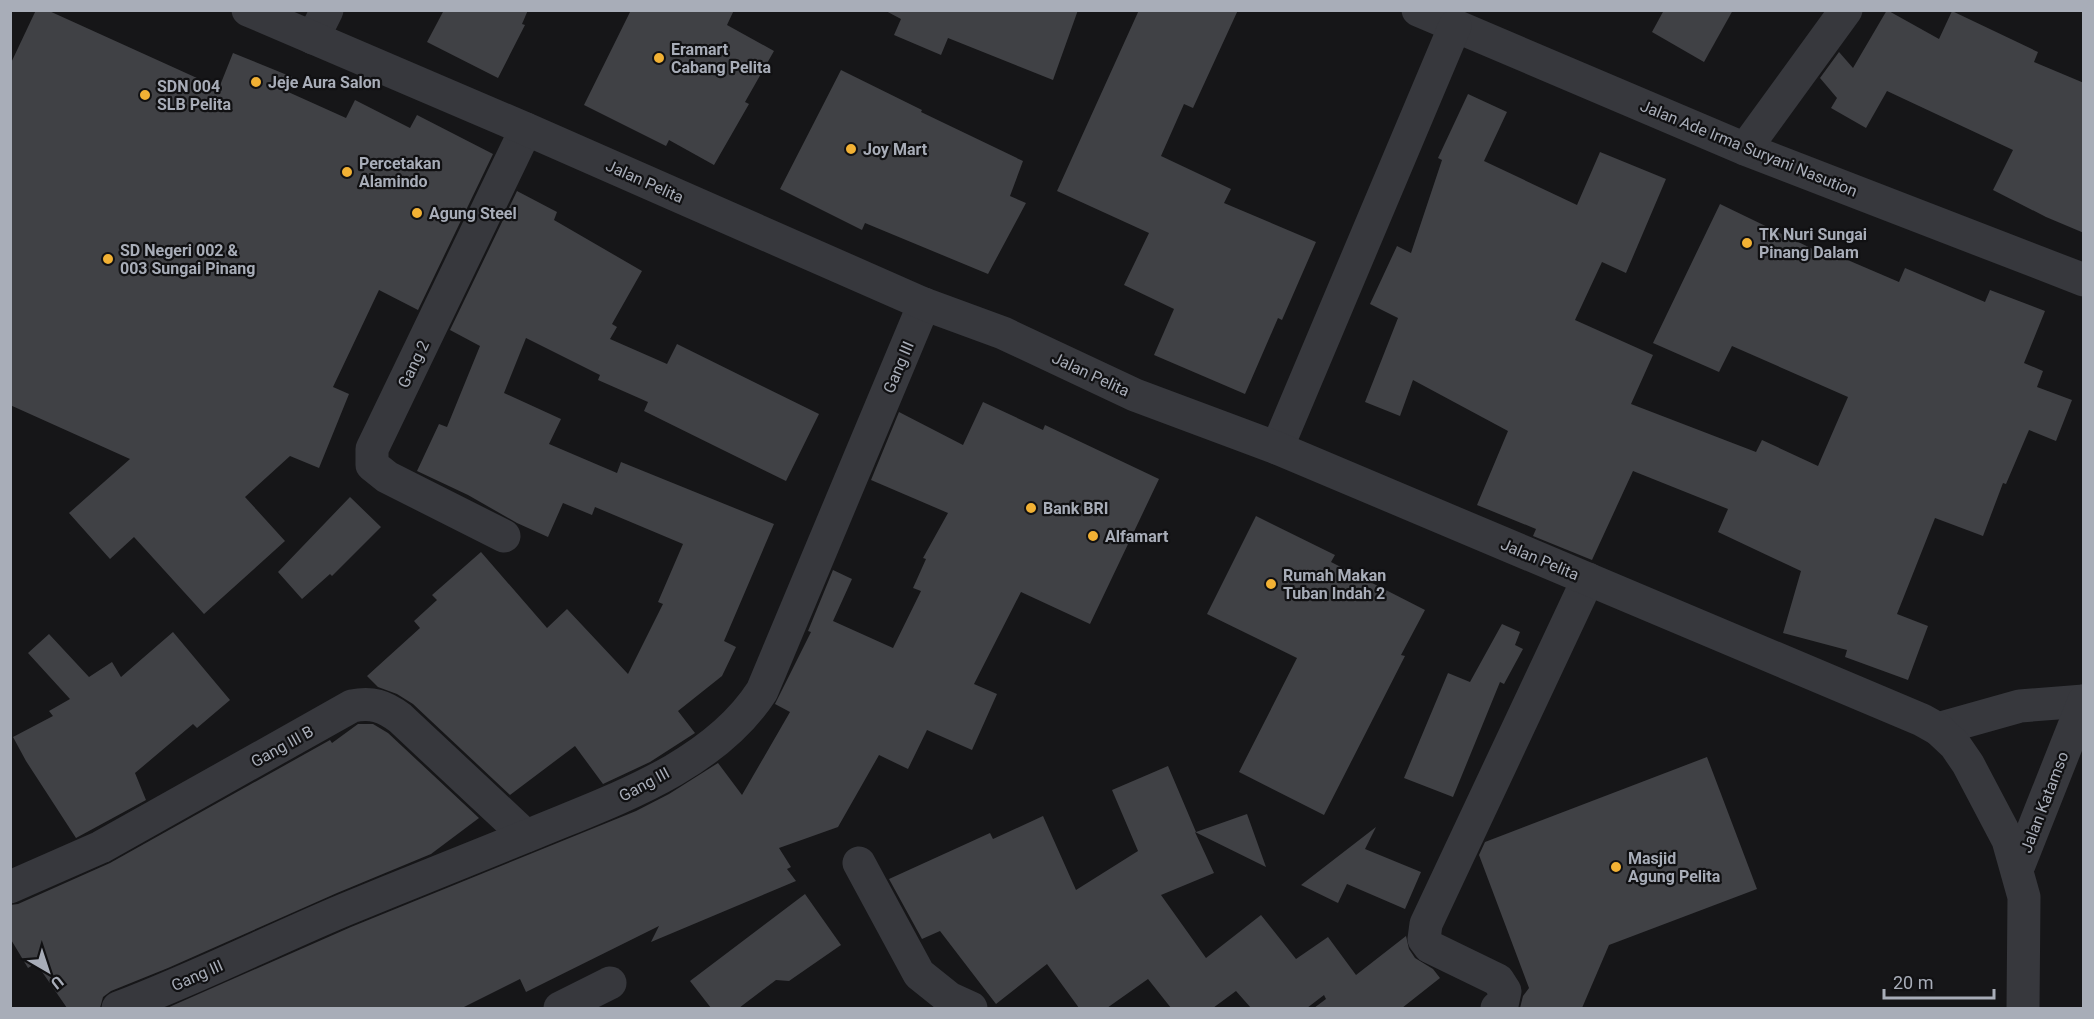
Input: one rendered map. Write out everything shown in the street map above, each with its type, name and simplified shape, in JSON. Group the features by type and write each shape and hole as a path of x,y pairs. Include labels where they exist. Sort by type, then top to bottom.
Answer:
{"street":[{"name":"Jalan Pelita","path":"248,10 320,24 526,129 924,304 1003,333 1135,394 1277,448 1902,711 1938,729"},
{"name":"Jalan Ade Irma Suryani Nasution","path":"1418,10 1745,149 2084,280"},
{"path":"1745,149 1846,10"},
{"path":"1277,448 1455,26"},
{"name":"Gang 2","path":"504,536 387,477 372,465 371,456 377,439 526,129"},
{"name":"Gang III","path":"118,1008 342,910 638,790 690,759 727,732 749,711 762,691 924,304"},
{"path":"1497,1008 1502,1005 1505,992 1498,980 1430,947 1424,939 1426,924 1588,579"},
{"path":"2023,1008 2024,897 2008,840 1968,764 1955,746 1938,729 2020,706 2084,701"},
{"name":"Jalan Katamso","path":"2017,870 2084,701"},
{"name":"Gang III B","path":"10,887 101,847 352,706 363,704 375,704 387,708 400,718 526,836"},
{"path":"859,863 919,974 948,998 971,1008"},
{"path":"560,1008 610,983"}],"building":[{"path":"36,10 47,10 219,88 233,53 292,77 286,91 346,118 355,100 410,128 417,115 493,154 418,310 379,290 333,387 349,394 319,468 290,456 245,497 285,541 204,614 134,537 110,559 69,513 130,459 10,405 10,65"},
{"path":"444,10 528,10 522,24 525,25 498,78 427,42"},
{"name":"Eramart Cabang Pelita","path":"631,10 734,10 727,25 774,51 745,102 749,104 714,165 669,140 666,146 584,105"},
{"path":"884,10 1078,10 1053,80 948,38 941,55 894,35 901,19"},
{"path":"1139,10 1238,10 1193,108 1184,104 1161,156 1231,189 1224,203 1316,242 1282,320 1278,318 1245,394 1154,355 1174,309 1124,285 1149,233 1057,191"},
{"path":"1664,10 1733,10 1704,62 1652,32"},
{"path":"1887,10 1939,39 1952,11 2038,52 2034,62 2084,83 2084,233 1993,190 2013,150 1887,91 1866,128 1831,108 1837,98 1820,78 1839,52 1853,68"},
{"path":"841,70 1023,161 1010,196 1026,203 988,274 865,223 862,230 780,189"},
{"path":"1468,94 1507,112 1484,161 1577,205 1600,152 1666,179 1626,273 1602,262 1575,320 1653,355 1631,404 1756,452 1762,440 1818,466 1848,397 1732,346 1719,372 1653,343 1720,204 1821,253 1822,249 1899,282 1905,268 1985,302 1990,290 2045,311 2024,363 2043,371 2037,387 2072,400 2056,441 2029,430 2006,484 2003,483 1983,536 1935,518 1897,614 1928,626 1908,680 1845,657 1847,650 1783,633 1801,571 1718,532 1728,509 1633,471 1592,560 1533,536 1536,529 1477,505 1508,431 1413,380 1400,416 1365,402 1398,318 1370,304 1397,246 1411,253 1442,160 1438,158"},
{"path":"517,191 557,212 554,220 642,271 612,324 617,327 610,339 667,364 677,344 819,414 786,481 644,411 648,402 598,380 600,375 526,338 504,393 561,419 549,444 617,473 621,462 774,524 724,641 736,647 722,676 678,711 695,733 650,762 603,784 575,746 510,795 413,704 397,694 378,687 367,676 420,628 414,621 437,600 432,595 481,552 547,628 567,609 628,674 663,604 658,602 683,544 595,507 592,515 563,503 548,537 417,471 439,424 447,427 480,346 450,330"},
{"path":"983,402 1043,430 1045,425 1159,479 1090,624 1021,592 974,684 997,694 972,750 927,730 908,769 879,755 838,827 779,848 791,867 787,869 796,881 651,942 659,926 526,992 520,979 462,1008 167,1008 351,927 636,811 669,794 718,763 742,795 790,712 775,704 811,632 808,631 833,570 852,579 833,621 893,648 921,591 913,588 926,559 923,558 948,513 871,480 899,412 963,445"},
{"path":"350,497 381,527 332,576 330,574 302,599 278,572"},
{"path":"1256,516 1335,555 1331,562 1425,610 1401,655 1405,656 1324,815 1239,772 1297,658 1207,614"},
{"path":"1502,624 1520,632 1515,645 1523,649 1504,684 1500,682 1453,797 1404,778 1448,673 1470,682"},
{"path":"173,632 230,700 197,728 193,724 135,773 146,800 76,838 13,737 53,716 49,711 70,699 28,653 49,634 89,677 112,662 121,677"},
{"path":"358,724 373,724 388,733 479,818 431,854 111,991 103,997 100,1008 67,1008 36,963 28,968 10,938 10,905 18,904 110,863 330,740 332,743"},
{"name":"Masjid Agung Pelita","path":"1707,757 1757,889 1609,945 1582,1008 1520,1008 1523,996 1529,988 1479,855 1485,842"},
{"path":"1168,766 1196,832 1247,814 1266,867 1195,832 1214,873 1161,895 1206,958 1261,915 1296,959 1328,937 1356,975 1406,936 1409,949 1415,958 1433,969 1440,978 1402,1008 1314,1008 1326,999 1324,995 1307,1008 1251,1008 1236,991 1213,1008 1171,1008 1148,979 1107,1008 1079,1008 1047,964 996,1004 940,931 922,939 889,879 990,833 993,839 1043,816 1076,890 1138,851 1112,790"},
{"path":"1376,827 1365,849 1421,872 1405,909 1347,884 1338,903 1301,885"},
{"path":"805,894 841,945 789,981 776,980 739,1008 711,1008 690,981"}],"place":[{"name":"Eramart Cabang Pelita","path":"659,58"},
{"name":"Jeje Aura Salon","path":"256,82"},
{"name":"SDN 004 SLB Pelita","path":"145,95"},
{"name":"Joy Mart","path":"851,149"},
{"name":"Percetakan Alamindo","path":"347,172"},
{"name":"Agung Steel","path":"417,213"},
{"name":"TK Nuri Sungai Pinang Dalam","path":"1747,243"},
{"name":"SD Negeri 002 & 003 Sungai Pinang","path":"108,259"},
{"name":"Bank BRI","path":"1031,508"},
{"name":"Alfamart","path":"1093,536"},
{"name":"Rumah Makan Tuban Indah 2","path":"1271,584"},
{"name":"Masjid Agung Pelita","path":"1616,867"}]}
